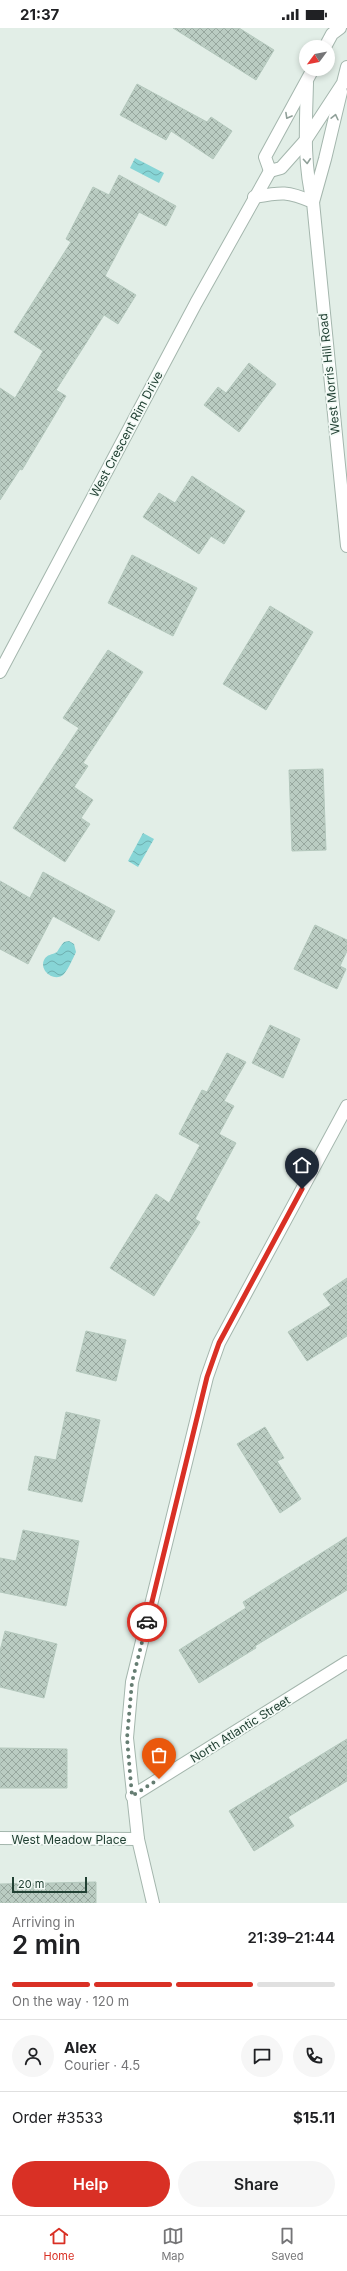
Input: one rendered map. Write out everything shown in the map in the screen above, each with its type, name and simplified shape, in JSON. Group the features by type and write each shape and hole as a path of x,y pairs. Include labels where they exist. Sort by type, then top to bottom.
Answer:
{"street":[{"path":"329,40 332,34 340,28"},
{"name":"West Crescent Rim Drive","path":"0,672 254,196 270,171 281,168 305,141 343,83 347,67"},
{"path":"270,171 265,157 309,76"},
{"name":"West Morris Hill Road","path":"307,80 305,141 308,183 313,202 347,546"},
{"name":"West Morris Hill Road","path":"313,202 326,159 343,83"},
{"path":"254,196 280,192 291,193 313,202"},
{"path":"152,1903 138,1839 132,1796 127,1738 132,1682 207,1377 219,1343 347,1106"},
{"name":"North Atlantic Street","path":"132,1796 347,1662"},
{"name":"West Meadow Place","path":"0,1838 138,1839"}],"water":[{"path":"135,158 164,173 159,183 130,168"},
{"path":"143,833 154,839 138,867 128,861"},
{"path":"69,941 74,944 76,952 68,969 60,976 52,976 46,972 44,968 44,960 48,956 57,952 64,942"}],"building":[{"path":"173,28 239,28 274,50 256,80"},
{"path":"137,84 207,122 211,117 232,131 213,159 171,131 166,140 120,115"},
{"path":"119,175 176,206 166,226 139,212 105,276 136,295 118,324 104,315 56,390 66,396 22,470 20,469 0,500 0,388 15,398 43,351 14,332 71,242 66,239 93,187 109,195"},
{"path":"249,363 276,384 239,432 204,405 218,387 226,393"},
{"path":"192,476 245,511 224,544 211,536 199,554 143,517 159,493 175,503"},
{"path":"132,555 197,588 173,636 108,603"},
{"path":"270,606 313,632 266,710 223,684"},
{"path":"108,650 143,672 83,763 88,766 74,787 93,800 81,818 90,824 65,862 13,828 79,728 63,718"},
{"path":"323,769 326,850 292,851 289,770"},
{"path":"43,872 115,911 99,941 53,916 28,964 0,949 0,881 30,898"},
{"path":"315,925 347,940 347,951 340,966 346,969 337,989 294,969"},
{"path":"270,1025 300,1039 283,1078 252,1063"},
{"path":"227,1053 246,1062 224,1101 234,1106 219,1134 236,1143 195,1219 200,1222 154,1296 110,1268 156,1194 169,1203 200,1145 179,1134 202,1090 207,1092"},
{"path":"347,1278 347,1336 307,1361 288,1332 331,1305 323,1294"},
{"path":"86,1331 126,1340 116,1381 76,1371"},
{"path":"66,1412 100,1420 82,1502 28,1490 35,1456 56,1460"},
{"path":"265,1427 284,1458 277,1461 301,1499 280,1513 237,1444"},
{"path":"23,1530 79,1541 66,1606 0,1592 0,1558 16,1561"},
{"path":"347,1537 347,1590 255,1646 256,1648 199,1683 179,1650 246,1608 243,1602"},
{"path":"5,1631 57,1644 44,1698 0,1687 0,1651"},
{"path":"347,1739 347,1781 288,1817 294,1826 254,1851 229,1811"},
{"path":"0,1748 67,1749 67,1788 0,1788"},
{"path":"96,1882 96,1903 0,1903 0,1884"}],"way so far":[{"path":"147,1622 132,1682 127,1738 132,1796 159,1779"}],"route":[{"path":"147,1622 207,1377 219,1343 302,1189"}]}
